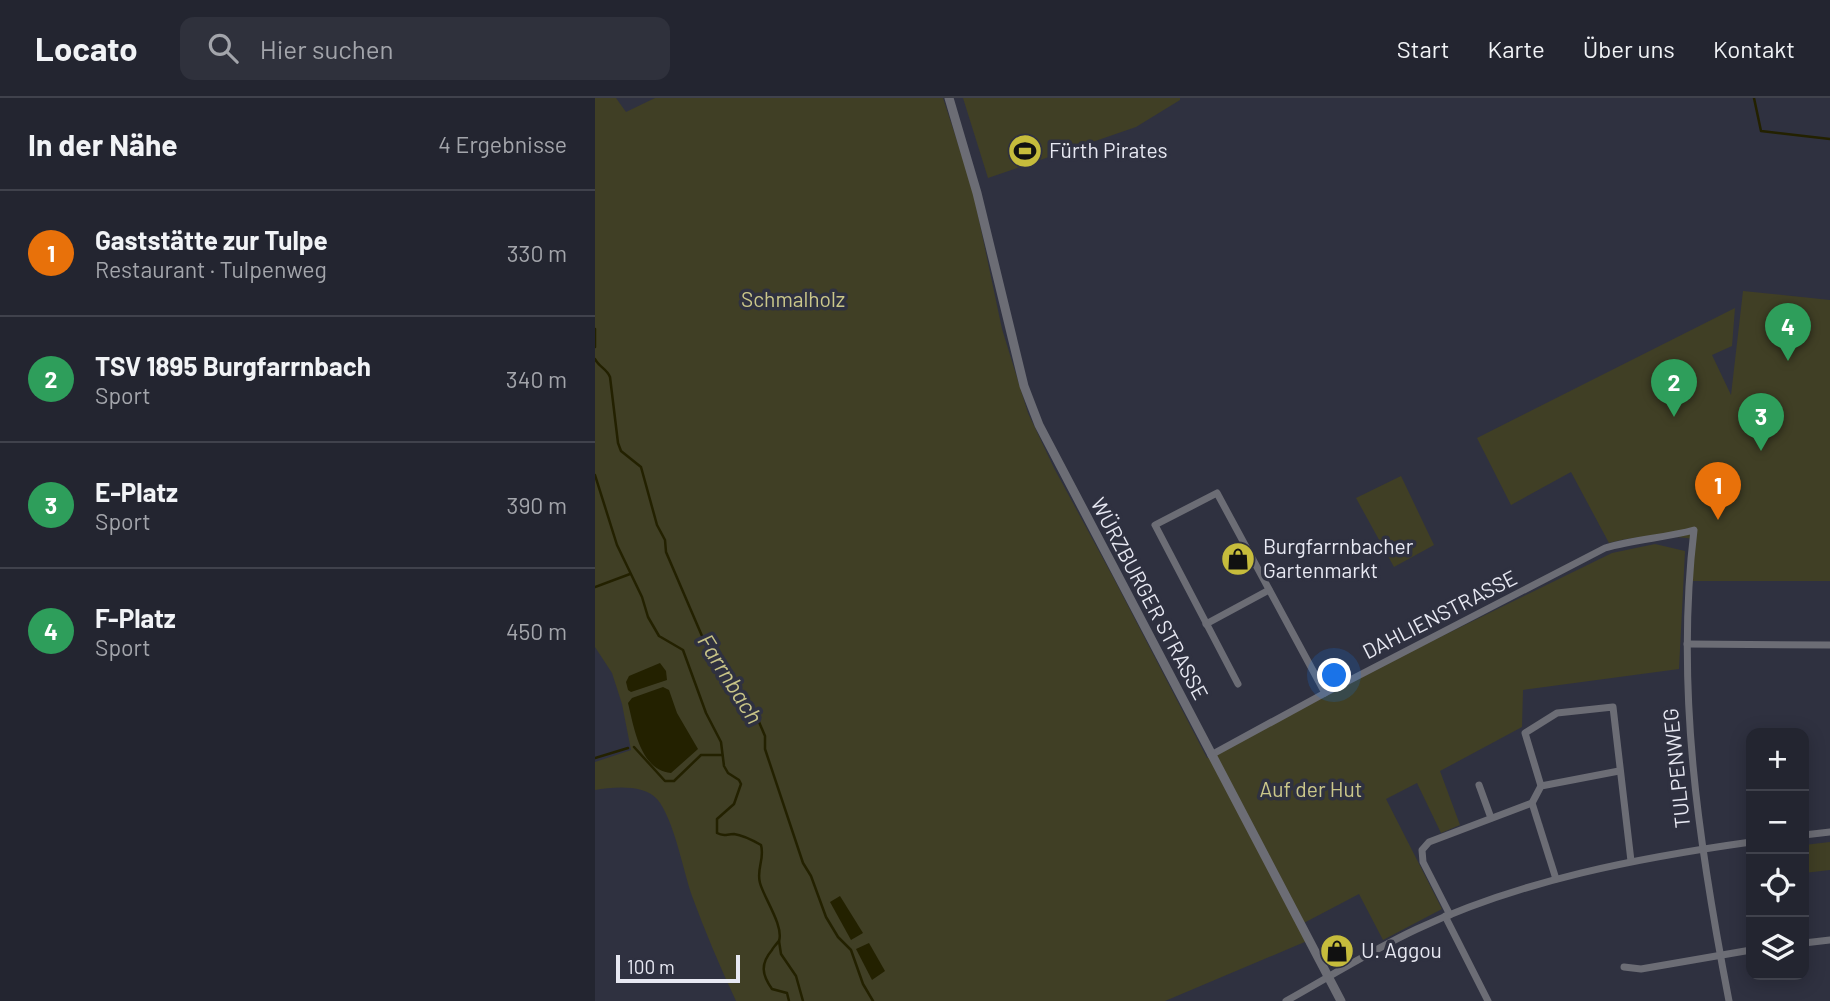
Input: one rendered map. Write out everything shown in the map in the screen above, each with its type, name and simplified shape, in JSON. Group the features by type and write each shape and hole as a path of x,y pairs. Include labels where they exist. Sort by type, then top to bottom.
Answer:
{"street":[{"name":"WÜRZBURGER STRASSE","path":"949,98 977,193 1021,375 1036,418 1341,1001"},
{"path":"1238,684 1155,525 1217,493 1325,693"},
{"name":"DAHLIENSTRASSE","path":"1211,755 1605,548 1624,542 1674,536 1694,530"},
{"name":"TULPENWEG","path":"1694,530 1686,607 1687,702 1703,849 1729,1001"},
{"path":"1206,624 1269,590"},
{"path":"1687,644 1830,645"},
{"path":"1488,1001 1423,862 1422,850 1429,842 1532,803 1541,786 1525,733 1557,713 1613,707 1631,861"},
{"path":"1541,786 1619,771"},
{"path":"1479,785 1491,818"},
{"path":"1532,803 1556,879"},
{"path":"1809,834 1830,832"},
{"path":"1286,1001 1415,930 1448,916 1556,879 1631,861 1746,843"},
{"path":"1809,942 1830,940"},
{"path":"1624,967 1641,969 1746,951"}],"green space":[{"name":"Schmalholz","path":"595,98 616,98 626,112 655,98 943,98 972,187 1002,329 1028,413 1054,468 1207,758 1367,673 1612,553 1655,544 1685,551 1679,669 1523,690 1522,727 1440,771 1460,825 1441,833 1417,783 1386,799 1442,909 1383,940 1359,894 1300,925 1307,941 1165,1001 736,1001 697,909 668,819 657,799 636,789 595,790 595,762 631,750 622,704 612,673 595,647"},
{"name":"Fürth Pirates","path":"963,98 1180,100 1136,127 988,178"},
{"path":"1743,291 1830,300 1830,581 1691,581 1694,539 1651,536 1609,543 1571,472 1511,505 1477,438 1735,308 1732,346 1712,355 1731,395"},
{"path":"1401,476 1434,545 1394,567 1356,498"},
{"path":"1830,842 1830,870 1809,872 1809,844"}],"shaded area":[{"path":"660,663 666,671 667,680 631,692 628,690 626,682 629,676"},
{"path":"663,687 669,690 677,713 698,749 671,773 660,770 645,756 636,735 628,703 632,698"},
{"path":"840,896 863,933 851,940 830,902"},
{"path":"869,943 885,971 872,980 856,949"}],"waterway":[{"path":"1754,98 1761,131 1830,139"},
{"name":"Farrnbach","path":"595,329 595,347"},
{"name":"Farrnbach","path":"595,359 610,377 621,451 641,467 657,525 665,540 666,552 708,650 759,722 765,736 765,749 803,863 811,876 826,917 838,937 851,950 863,984 873,1001"},
{"name":"Farrnbach","path":"595,475 617,545 642,597 648,617 659,636 683,650 706,713 721,742 724,766 741,784 734,804 717,819 717,833 734,834 761,845 760,883 780,935 766,960 764,974 772,989 787,993 789,1001"},
{"path":"595,587 630,574"},
{"path":"634,747 665,781 674,781 701,755 722,755"},
{"path":"595,758 628,748"},
{"path":"779,941 781,954 796,976 803,1001"}],"place":[{"name":"Fürth Pirates","path":"1025,151"},
{"name":"F-Platz","path":"1788,361"},
{"name":"TSV 1895 Burgfarrnbach","path":"1674,417"},
{"name":"E-Platz","path":"1761,451"},
{"name":"Gaststätte zur Tulpe","path":"1718,520"},
{"name":"Burgfarrnbacher Gartenmarkt","path":"1238,559"},
{"name":"U. Aggou","path":"1337,951"}],"park label":[{"name":"Auf der Hut","path":"1311,790"}]}
